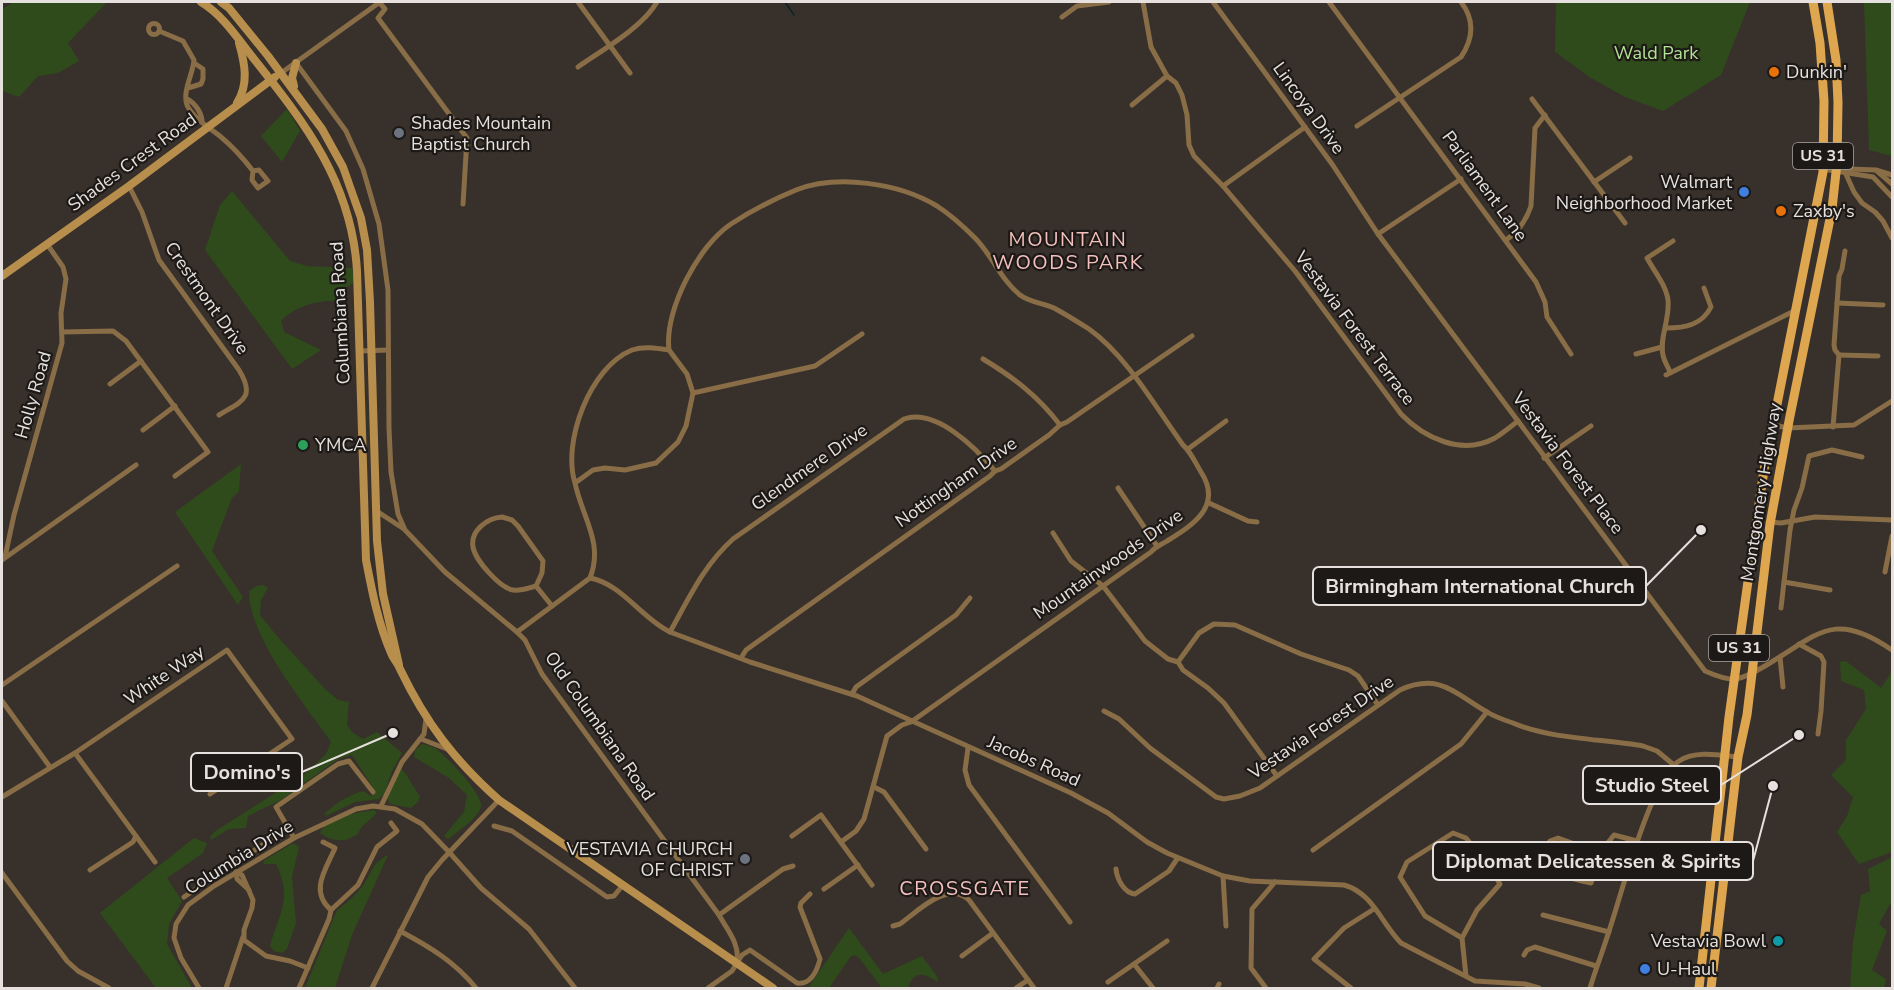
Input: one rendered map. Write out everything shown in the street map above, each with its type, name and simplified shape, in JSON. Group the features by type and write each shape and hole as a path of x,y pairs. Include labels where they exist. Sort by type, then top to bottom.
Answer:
{"main road":[{"name":"Columbiana Road","path":"201,2 221,18 306,125 332,171 345,207 356,252 366,560 383,632 392,657 399,666 426,719 448,749 474,778 499,800 773,988"},
{"name":"Columbiana Road","path":"223,2 316,118 339,159 357,204 367,250 375,510 381,584 399,666"},
{"name":"Montgomery Highway","path":"1699,988 1729,717 1756,524 1812,237 1823,169 1824,101 1820,43 1813,2"},
{"name":"Montgomery Highway","path":"1711,988 1738,757 1746,715 1771,522 1810,312 1841,172 1836,60 1827,2"},
{"path":"236,106 243,92 245,71 237,37"},
{"path":"296,63 292,78 296,92"},
{"name":"Shades Crest Road","path":"2,276 129,186 205,124 236,106 281,73"},
{"path":"306,125 316,118"},
{"path":"345,207 357,204"},
{"path":"1796,310 1810,312"}],"street":[{"path":"281,73 380,2 385,9 378,18 467,138 463,204"},
{"path":"578,2 630,73"},
{"path":"578,67 651,12 657,2"},
{"path":"1062,17 1077,6 1109,2"},
{"name":"Vestavia Forest Terrace","path":"1143,2 1151,47 1167,76 1176,83 1182,95 1187,115 1189,145 1194,156 1223,186 1294,271 1401,414 1412,426 1446,443 1475,444 1493,439 1518,421"},
{"name":"Lincoya Drive","path":"1213,2 1332,164 1378,234"},
{"name":"Parliament Lane","path":"1329,2 1536,282 1545,302 1547,316 1571,354"},
{"path":"1357,126 1461,57 1468,47 1471,23 1468,11 1461,2"},
{"path":"159,31 183,41 191,52 194,63 187,104 196,117 236,151 253,171"},
{"path":"188,88 201,84 204,79 203,69 194,63"},
{"name":"Old Columbiana Road","path":"296,63 346,130 363,169 379,224 386,268 391,472 398,514 405,530"},
{"path":"1132,105 1167,76"},
{"path":"1532,99 1625,223"},
{"path":"1506,240 1517,232 1528,217 1531,206 1535,128 1545,115"},
{"path":"1223,186 1305,127"},
{"path":"1594,182 1630,158"},
{"path":"1823,169 1873,177 1893,196"},
{"path":"1841,172 1849,169 1876,170 1893,175"},
{"path":"1876,170 1893,184"},
{"path":"1841,172 1862,203 1883,221 1893,238"},
{"path":"1378,234 1461,179"},
{"path":"575,483 593,470 635,469 656,463 678,442 686,426 693,393 687,374 669,350 668,340 684,282 708,245 726,228 745,215 797,190 820,184 855,182 897,190 921,198 950,215 977,240 1021,297 1054,308 1090,330 1111,348 1188,449 1207,481 1209,503 1248,521 1257,522"},
{"name":"Crestmont Drive","path":"129,186 142,212 159,260 246,383 248,392 244,399 219,415"},
{"name":"Vestavia Forest Place","path":"1378,234 1705,671 1735,679"},
{"path":"1673,241 1647,258 1665,289 1668,316 1662,347 1668,374 1796,310"},
{"name":"Holly Road","path":"3,558 61,352 61,313 66,279 63,267 47,243"},
{"path":"1845,251 1839,276 1834,350 1839,355 1878,356"},
{"path":"1666,328 1693,325 1707,315 1711,307 1704,288"},
{"path":"1837,303 1883,305"},
{"path":"62,332 113,331 122,336 208,452 175,476"},
{"path":"693,393 815,366 862,334"},
{"name":"Nottingham Drive","path":"741,658 746,650 995,471 1192,336"},
{"path":"518,632 590,578 596,554 594,540 578,495 572,460 574,433 579,417 597,383 613,363 631,351 647,347 669,350"},
{"path":"1636,354 1662,347"},
{"path":"360,351 388,350"},
{"path":"1833,427 1839,355"},
{"path":"983,359 1034,394 1060,425"},
{"path":"110,384 141,361"},
{"path":"1774,425 1788,428 1854,425 1893,401"},
{"path":"143,430 175,406"},
{"name":"Glendmere Drive","path":"670,632 705,568 717,553 733,539 904,418 923,416 942,425 981,453 995,471"},
{"path":"1188,449 1226,421"},
{"path":"1544,458 1591,426"},
{"path":"1781,608 1792,522 1809,456 1832,450 1862,457"},
{"path":"3,558 136,465"},
{"path":"1118,488 1157,546"},
{"name":"Mountainwoods Drive","path":"841,842 856,831 862,823 887,736 902,725 911,722 1157,546 1190,525 1203,514 1209,503"},
{"name":"Old Columbiana Road","path":"375,510 405,530 445,572 525,640 542,674 719,915 737,946 739,953 737,963"},
{"path":"1771,522 1792,522 1815,517 1893,520"},
{"path":"494,518 513,520 543,561 542,573 536,586 524,590 513,590 501,586 473,549 473,537 478,529 494,518"},
{"path":"1053,533 1071,561 1102,586 1145,641 1168,659 1178,662 1183,670 1208,687 1224,704 1277,777"},
{"path":"1885,572 1893,536"},
{"path":"2,685 177,566"},
{"name":"Jacobs Road","path":"590,578 609,585 659,626 670,632 852,694 1096,806 1117,818 1147,842 1177,859 1223,876 1250,881 1350,886 1365,894 1401,944 1475,981 1525,984 1539,988"},
{"path":"1784,582 1830,590"},
{"path":"536,586 552,606"},
{"path":"852,694 856,687 956,615 970,598"},
{"path":"1178,662 1199,633 1214,624 1235,625 1301,654 1348,670 1358,676 1378,705"},
{"path":"1735,679 1751,674 1822,631 1836,628 1848,628 1873,636 1893,650"},
{"path":"1799,644 1821,656 1824,662 1818,734"},
{"name":"White Way","path":"2,797 75,753 227,650 292,740 210,794"},
{"path":"1780,657 1783,687"},
{"name":"Vestavia Forest Drive","path":"1104,711 1119,719 1150,748 1216,796 1224,799 1240,796 1260,788 1378,705 1410,686 1431,683 1451,688 1487,712 1531,730 1643,746 1657,752 1674,765"},
{"path":"2,701 50,767"},
{"path":"1312,850 1461,744 1487,712"},
{"path":"426,719 424,734 402,762 381,806 395,809 414,818 481,888 529,929 574,988"},
{"path":"421,739 448,749"},
{"path":"968,748 965,770 969,785 1070,922"},
{"path":"75,753 155,862"},
{"path":"1590,988 1637,841 1653,801 1674,765 1688,757 1703,755 1738,757"},
{"path":"294,838 276,807 342,762 349,761 373,792"},
{"path":"874,787 884,792 926,849"},
{"path":"372,988 428,877 499,800"},
{"name":"Columbia Drive","path":"199,988 177,950 174,938 176,924 182,912 196,898 294,838 356,809 381,806"},
{"path":"792,836 821,815 872,885"},
{"path":"299,988 331,910 358,885 377,847 398,831 391,823"},
{"path":"494,826 512,831 605,896 614,896 622,886"},
{"path":"184,897 288,828"},
{"path":"1462,938 1425,916 1400,877 1407,862 1453,833 1467,838 1500,884 1477,910 1462,938 1466,976"},
{"path":"1600,854 1558,838 1550,841 1545,847 1545,853 1559,873 1591,883 1600,854 1614,835 1637,841"},
{"path":"90,870 133,842 136,836"},
{"path":"323,842 335,848 319,888 323,902 331,910"},
{"path":"1116,869 1119,880 1126,890 1135,894 1169,871 1177,859"},
{"path":"824,889 858,865"},
{"path":"719,915 783,869 793,866"},
{"path":"226,988 253,904 249,890 237,879 236,872"},
{"path":"2,873 67,961 109,988"},
{"path":"1223,876 1226,926"},
{"path":"1266,988 1251,968 1252,909 1275,882"},
{"path":"893,926 900,924 942,895 953,892 966,897 1034,988"},
{"path":"708,988 732,971 742,955 750,950 797,983 803,984 809,981 820,959 800,908 801,903 810,894"},
{"path":"1351,988 1314,960 1344,928 1374,909"},
{"path":"1543,915 1609,932"},
{"path":"400,931 442,954 460,969 476,988"},
{"path":"962,956 993,933"},
{"path":"243,937 246,942 266,956 308,968"},
{"path":"1108,982 1167,940"},
{"path":"1524,956 1527,950 1535,947 1596,966"},
{"path":"1134,964 1153,988"},
{"path":"1017,988 1028,980"}],"green space":[{"path":"14,2 107,2 68,43 79,61 58,73 38,76 19,97 2,91 2,9"},
{"name":"Wald Park","path":"1556,2 1750,2 1721,75 1663,111 1625,97 1591,78 1555,52"},
{"path":"1864,2 1892,2 1892,156 1869,150"},
{"path":"287,109 300,131 282,162 261,136"},
{"path":"232,191 290,261 307,266 352,268 354,282 346,288 342,301 309,304 293,311 281,321 284,332 321,350 292,369 205,250 220,205"},
{"path":"241,464 239,491 232,498 212,551 243,597 238,605 175,512"},
{"path":"264,585 268,588 261,600 260,615 325,689 338,700 349,702 347,725 353,733 363,739 377,732 402,753 392,771 384,794 379,799 355,802 326,816 324,814 337,803 352,795 363,791 371,796 376,792 352,755 338,759 281,800 248,816 246,828 229,829 211,840 210,837 214,832 305,774 326,754 331,742 280,670 258,629 251,609 249,591 256,586"},
{"path":"1846,661 1881,688 1892,671 1892,852 1859,864 1837,832 1847,816 1853,797 1831,775 1846,760 1846,740 1866,709 1864,690 1841,681 1840,662"},
{"path":"422,744 435,748 447,758 470,784 480,800 481,806 476,816 448,839 444,836 464,812 467,795 449,778 414,757 415,750"},
{"path":"401,769 420,796 418,802 411,808 390,804 387,798"},
{"path":"374,810 377,812 353,837 339,840 320,833 336,819"},
{"path":"194,838 207,843 203,853 167,878 182,901 169,924 167,944 192,988 156,988 100,913"},
{"path":"293,843 299,847 292,877 296,923 287,949 282,953 274,951 270,946 283,906 284,887 276,864 264,864 263,861"},
{"path":"388,855 352,935 335,988 305,988 337,910 355,895 376,864"},
{"path":"1892,857 1892,905 1890,904 1879,924 1887,931 1872,970 1886,979 1884,988 1850,988 1853,941 1861,895 1870,891 1868,869"},
{"path":"849,928 883,974 922,956 938,978 937,982 928,976 919,975 913,978 908,988 882,988 855,955 851,956 829,988 808,988"}],"waterway":[{"path":"785,2 794,15"}],"place":[{"name":"Dunkin'","path":"1774,72"},
{"name":"Shades Mountain Baptist Church","path":"399,133"},
{"name":"Walmart Neighborhood Market","path":"1744,192"},
{"name":"Zaxby's","path":"1781,211"},
{"name":"YMCA","path":"303,445"},
{"name":"Birmingham International Church","path":"1701,530"},
{"name":"Domino's","path":"393,733"},
{"name":"Studio Steel","path":"1799,735"},
{"name":"Diplomat Delicatessen & Spirits","path":"1773,786"},
{"name":"VESTAVIA CHURCH OF CHRIST","path":"745,859"},
{"name":"Vestavia Bowl","path":"1778,941"},
{"name":"U-Haul","path":"1645,969"}],"district":[{"name":"MOUNTAIN WOODS PARK","path":"1068,250"},
{"name":"CROSSGATE","path":"965,888"}]}
